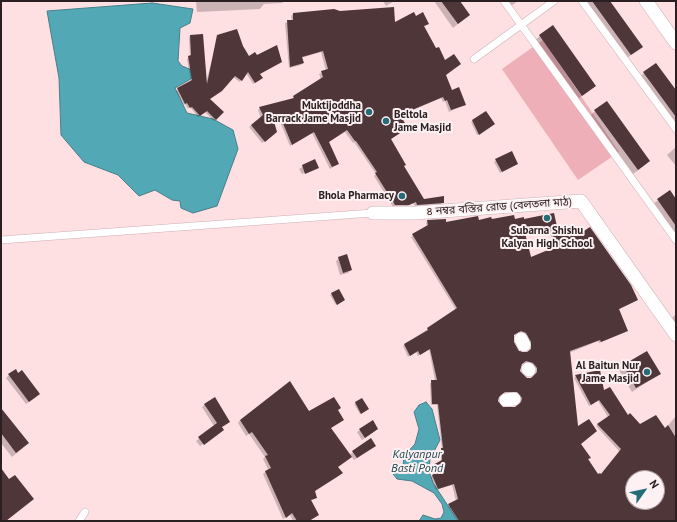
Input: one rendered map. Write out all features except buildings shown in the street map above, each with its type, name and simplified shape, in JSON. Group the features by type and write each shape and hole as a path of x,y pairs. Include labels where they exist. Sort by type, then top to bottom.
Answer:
{"street":[{"path":"646,1 676,43"},
{"name":"৪ নম্বর বস্তির রোড (বেলতলা মাঠ)","path":"373,213 415,213 581,201 676,335"}],"lane":[{"path":"504,1 676,240"},
{"path":"474,59 554,1"},
{"path":"582,1 676,129"},
{"path":"1,240 373,213"},
{"path":"79,521 85,512"}],"shaded area":[{"path":"543,40 619,152 578,180 502,69"}],"water":[{"path":"152,3 193,9 190,23 180,28 178,61 182,66 192,70 196,76 175,88 187,113 213,119 233,130 238,149 217,206 193,213 181,208 180,201 172,200 155,190 139,196 118,175 84,162 61,135 59,78 47,11"},
{"name":"Kalyanpur Basti Pond","path":"426,402 432,409 440,440 430,459 429,471 433,483 458,521 419,521 423,515 435,519 441,518 444,512 442,504 434,493 412,481 397,479 393,474 403,466 404,456 415,444 419,429 414,412 419,405"}],"place":[{"name":"Muktijoddha Barrack Jame Masjid","path":"369,112"},
{"name":"Beltola Jame Masjid","path":"386,121"},
{"name":"Bhola Pharmacy","path":"402,196"},
{"name":"Subarna Shishu Kalyan High School","path":"547,218"},
{"name":"Al Baitun Nur Jame Masjid","path":"647,372"}]}
